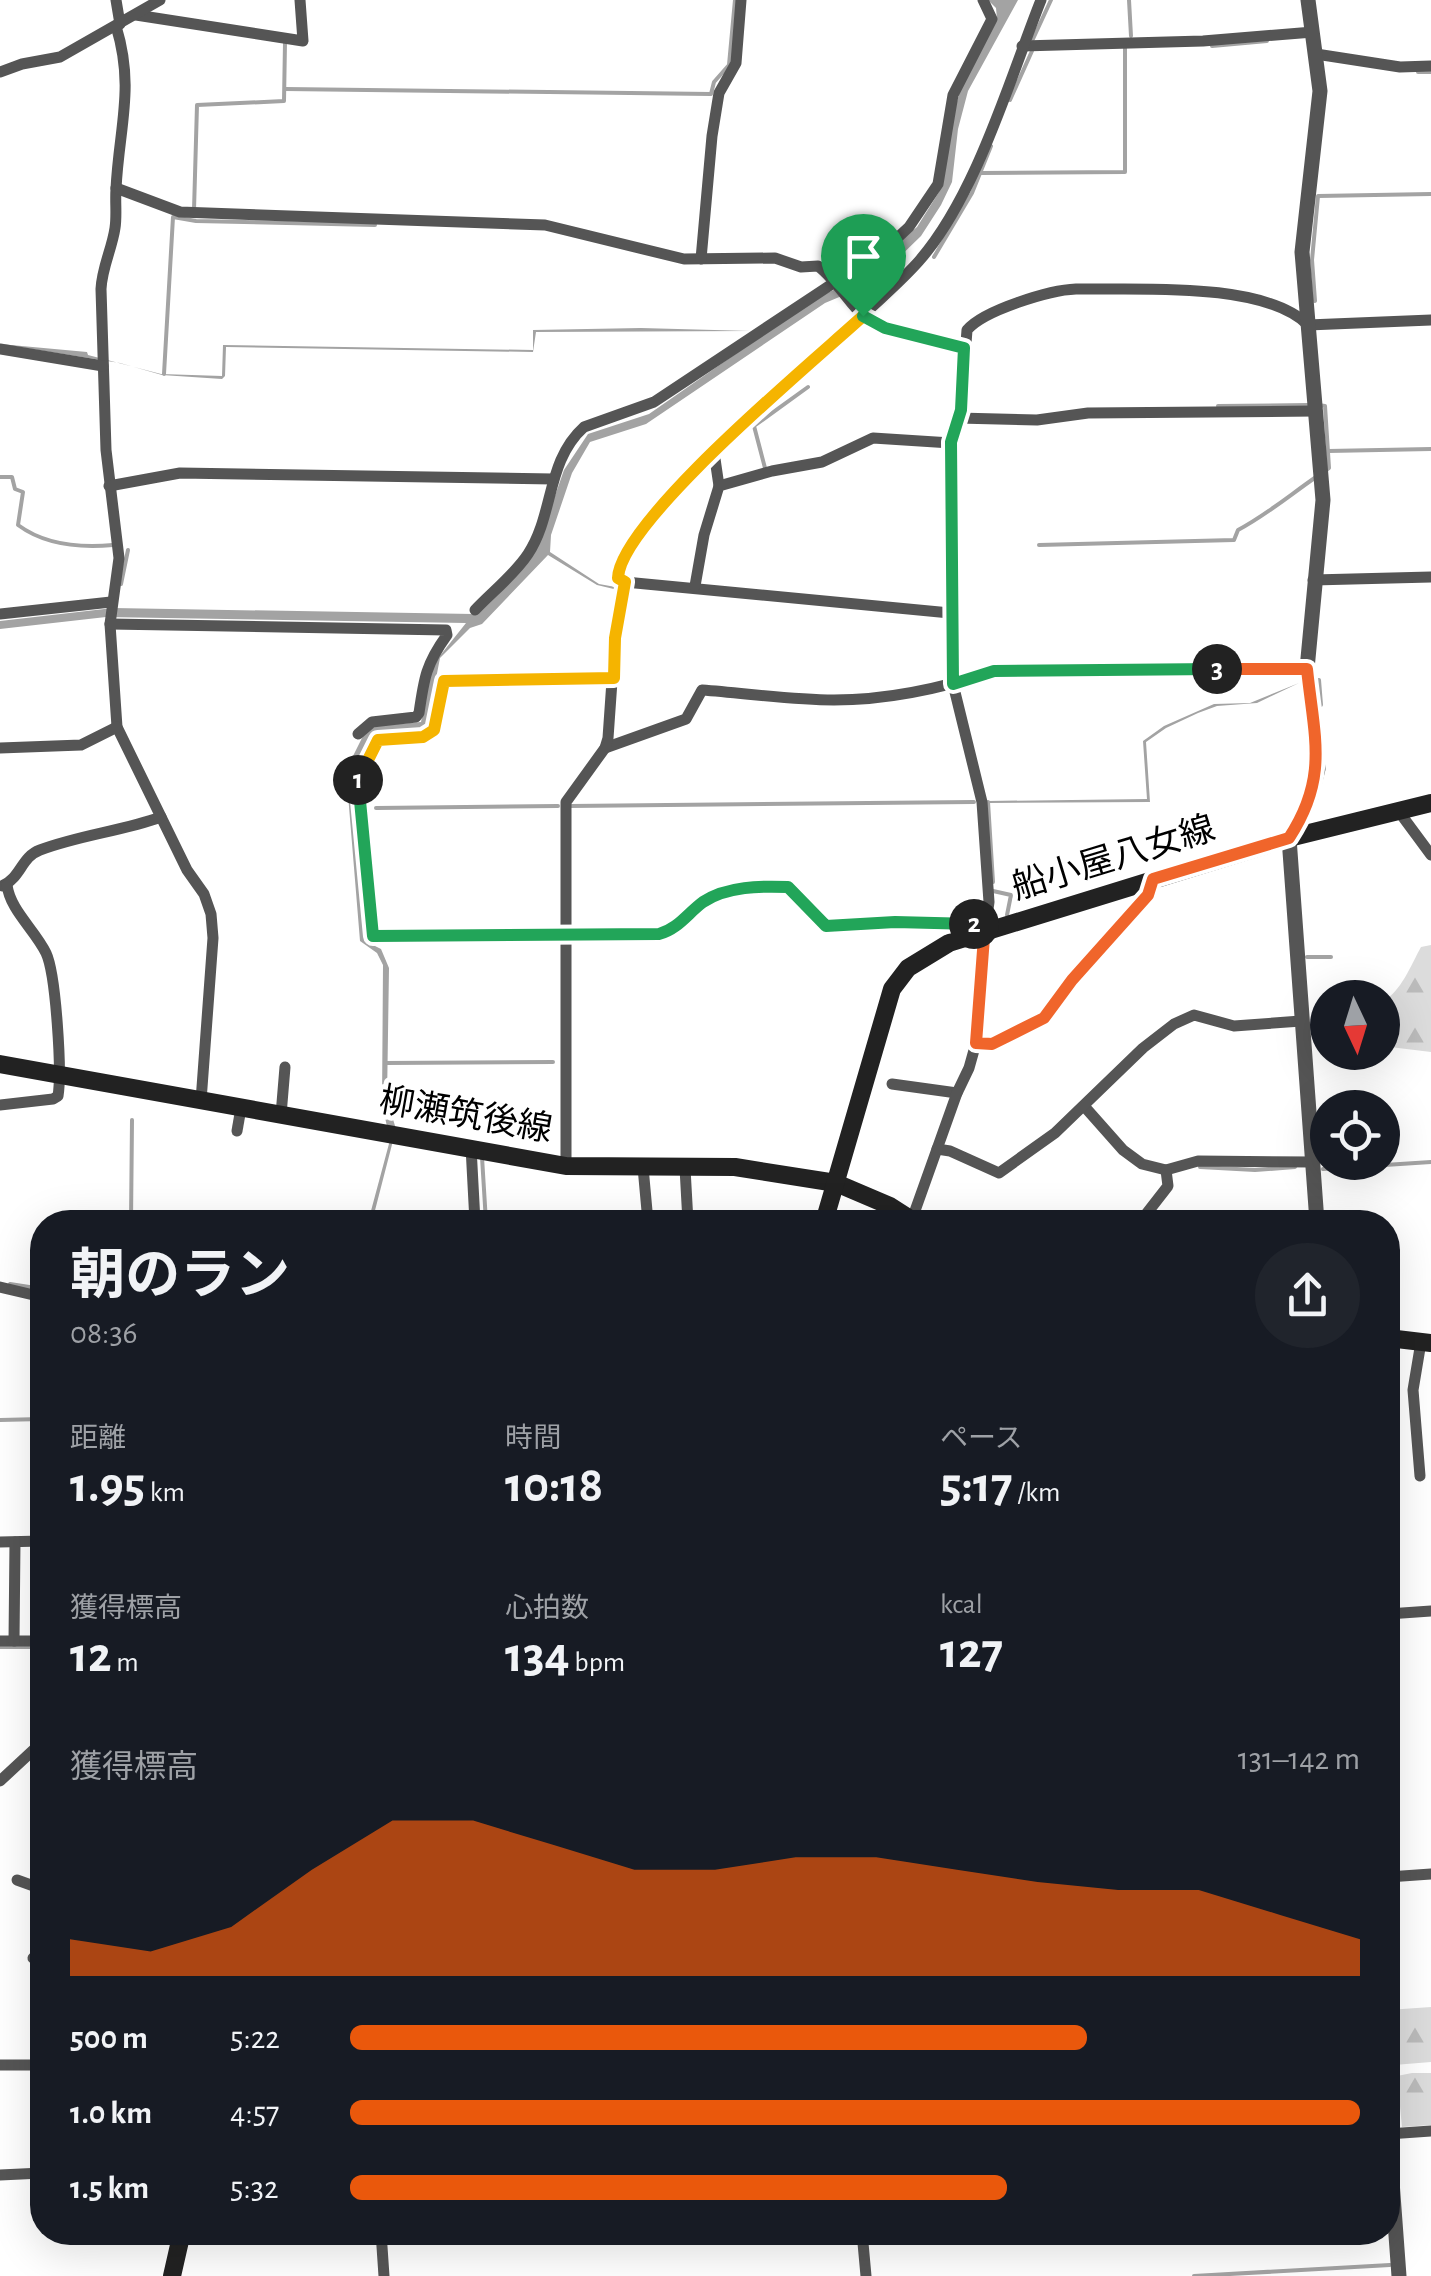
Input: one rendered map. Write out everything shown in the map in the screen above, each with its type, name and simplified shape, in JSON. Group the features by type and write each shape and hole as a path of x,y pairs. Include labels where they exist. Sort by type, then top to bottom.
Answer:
{"main road":[{"name":"船小屋八女線","path":"828,1210 892,989 908,968 924,956 985,927 1289,838 1431,803"},
{"name":"柳瀬筑後線","path":"0,1064 566,1166 735,1167 836,1183 896,1210"},
{"path":"1400,1340 1426,1343"},
{"path":"172,2276 179,2245"}],"street":[{"path":"116,0 128,92 114,234 102,271 110,486 119,558 110,602 117,727 211,914 213,938 201,1101"},
{"path":"0,72 60,58 160,0"},
{"path":"136,15 303,42 300,0"},
{"path":"701,259 712,136 719,93 736,63 742,0"},
{"path":"475,610 528,554 554,478 569,445 584,426 654,402 879,255 909,227 938,184 953,94 992,19 983,0"},
{"path":"950,613 625,582 618,578 618,570 630,544 668,498 768,399 921,259 975,167 1040,0"},
{"path":"1308,0 1320,91 1302,252 1323,500 1307,669 1318,769 1312,797 1289,838 1310,1134"},
{"path":"1022,46 1203,41 1313,32"},
{"path":"1316,54 1400,66 1431,66"},
{"path":"116,188 180,212 545,225 684,259 775,258 801,267 818,266 850,297 863,316 885,328 964,348"},
{"path":"892,288 907,296"},
{"path":"916,1210 976,1043 989,902 982,802 953,684 950,613 951,442 958,418 967,330 974,322 1058,290 1216,292 1296,313 1308,325 1431,320"},
{"path":"0,349 103,366"},
{"path":"958,418 1038,420 1088,414 1316,411"},
{"path":"720,486 822,462 873,438 951,442"},
{"path":"694,586 704,535 720,486 714,452"},
{"path":"110,486 180,473 554,478"},
{"path":"1313,580 1431,577"},
{"path":"566,1166 566,802 605,748 615,638 625,582"},
{"path":"0,614 110,602"},
{"path":"110,624 446,630 447,635 430,657 425,671 420,714 408,720 372,722 358,734"},
{"path":"605,748 686,719 702,690 834,700 891,696 994,671 1307,669"},
{"path":"614,678 444,681 434,730 423,737 378,740 358,778 373,936 659,934 669,932 712,896 770,886 788,887 826,926 895,922 985,927"},
{"path":"0,748 80,746 117,727"},
{"path":"1397,809 1431,855"},
{"path":"0,1105 53,1099 58,1096 61,1076 50,961 3,885 20,874 25,860 36,851 161,817"},
{"path":"976,1043 992,1044 1044,1018 1072,980 1148,895 1153,879"},
{"path":"937,1149 999,1173 1055,1133 1142,1048 1174,1024 1194,1015 1234,1026 1302,1021"},
{"path":"281,1114 285,1067"},
{"path":"892,1084 956,1093"},
{"path":"1084,1106 1123,1150 1142,1164 1166,1170 1198,1161 1310,1162"},
{"path":"237,1131 241,1108"},
{"path":"471,1147 474,1210"},
{"path":"643,1167 647,1210"},
{"path":"685,1168 687,1210"},
{"path":"1149,1210 1168,1186 1166,1170"},
{"path":"1314,1180 1316,1210"},
{"path":"0,1287 30,1294"},
{"path":"1420,1476 1413,1390 1426,1343"},
{"path":"0,1542 30,1541"},
{"path":"14,1641 15,1542"},
{"path":"1400,1613 1431,1611"},
{"path":"0,1641 30,1641"},
{"path":"0,1781 30,1753"},
{"path":"1400,1876 1431,1874"},
{"path":"17,1880 30,1885"},
{"path":"0,2065 30,2065"},
{"path":"1400,2132 1431,2131"},
{"path":"0,2176 30,2175"},
{"path":"382,2245 384,2276"},
{"path":"863,2245 866,2276"},
{"path":"1397,2245 1399,2276"}],"green space":[{"path":"1431,945 1431,1052 1400,1048 1400,985 1421,947"},
{"path":"1431,2007 1431,2062 1400,2065 1400,2009"},
{"path":"1431,2073 1431,2125 1402,2127 1400,2075"}],"shaded area":[{"path":"988,0 1018,0 968,91 958,129 952,182 921,236 887,269 856,290 825,303 646,424 590,442 572,473 551,535 550,552 599,584 621,588 609,634 608,672 607,637 618,590 597,585 548,555 482,624 470,628 440,658 427,725 417,730 374,735 350,778 364,937 381,949 389,968 387,1100 396,1129 375,1210 371,1210 390,1140 382,1104 383,965 377,953 360,941 346,770 364,734 374,726 421,722 431,667 466,623 106,617 0,629 0,621 113,608 473,614 537,547 564,470 588,434 649,414 825,294 853,281 917,227 939,192 961,88 997,19 996,8"},
{"path":"533,330 751,331 536,332 533,352 226,347 222,379 162,375 133,367 161,374 222,376 223,345 533,350"},
{"path":"0,344 87,352 117,362"},
{"path":"1299,683 1257,703 1217,706 1198,713 1146,742 1150,802 988,803 1147,799 1143,741 1164,726 1214,704 1250,703"}],"waterway":[{"path":"285,89 711,94 714,82 729,65 735,0"},
{"path":"1033,39 1051,0"},
{"path":"1129,0 1131,36"},
{"path":"1212,46 1267,41"},
{"path":"194,210 197,105 284,101 285,43"},
{"path":"981,173 1125,172 1125,48"},
{"path":"1010,100 1032,51"},
{"path":"1418,72 1431,72"},
{"path":"934,257 972,193 991,146"},
{"path":"1315,301 1312,260 1318,196 1431,194"},
{"path":"164,374 173,217 196,221 375,225"},
{"path":"765,468 754,426 808,387"},
{"path":"1218,406 1309,405"},
{"path":"1318,405 1325,406 1329,468 1324,472"},
{"path":"1328,451 1431,449"},
{"path":"0,477 12,477 15,489 23,492 18,525 28,532 63,544 113,545"},
{"path":"1039,545 1234,540 1238,530 1316,477"},
{"path":"121,584 128,550"},
{"path":"1316,680 1321,705"},
{"path":"570,806 974,802"},
{"path":"988,802 993,882"},
{"path":"376,808 558,806"},
{"path":"993,891 1011,895 1007,915"},
{"path":"1307,957 1331,957"},
{"path":"385,1063 553,1062"},
{"path":"131,1210 132,1120"},
{"path":"482,1157 485,1210"},
{"path":"1400,1164 1431,1162"},
{"path":"1200,1167 1295,1167"},
{"path":"10,1284 30,1287"},
{"path":"0,1420 30,1419"},
{"path":"0,1647 30,1647"},
{"path":"1194,2276 1390,2265"}],"route":[{"path":"863,316 885,328 964,348 961,410 951,442 953,684 994,671 1307,669 1318,769 1312,797 1289,838 1153,879 1148,895 1072,980 1044,1018 992,1044 976,1043 985,924 895,922 826,926 788,887 730,890 712,896 669,932 659,934 373,936 358,778 378,740 430,734 438,720 444,681 614,678 615,638 625,582 618,578 618,570 630,544 668,498 768,399 863,316"}]}
